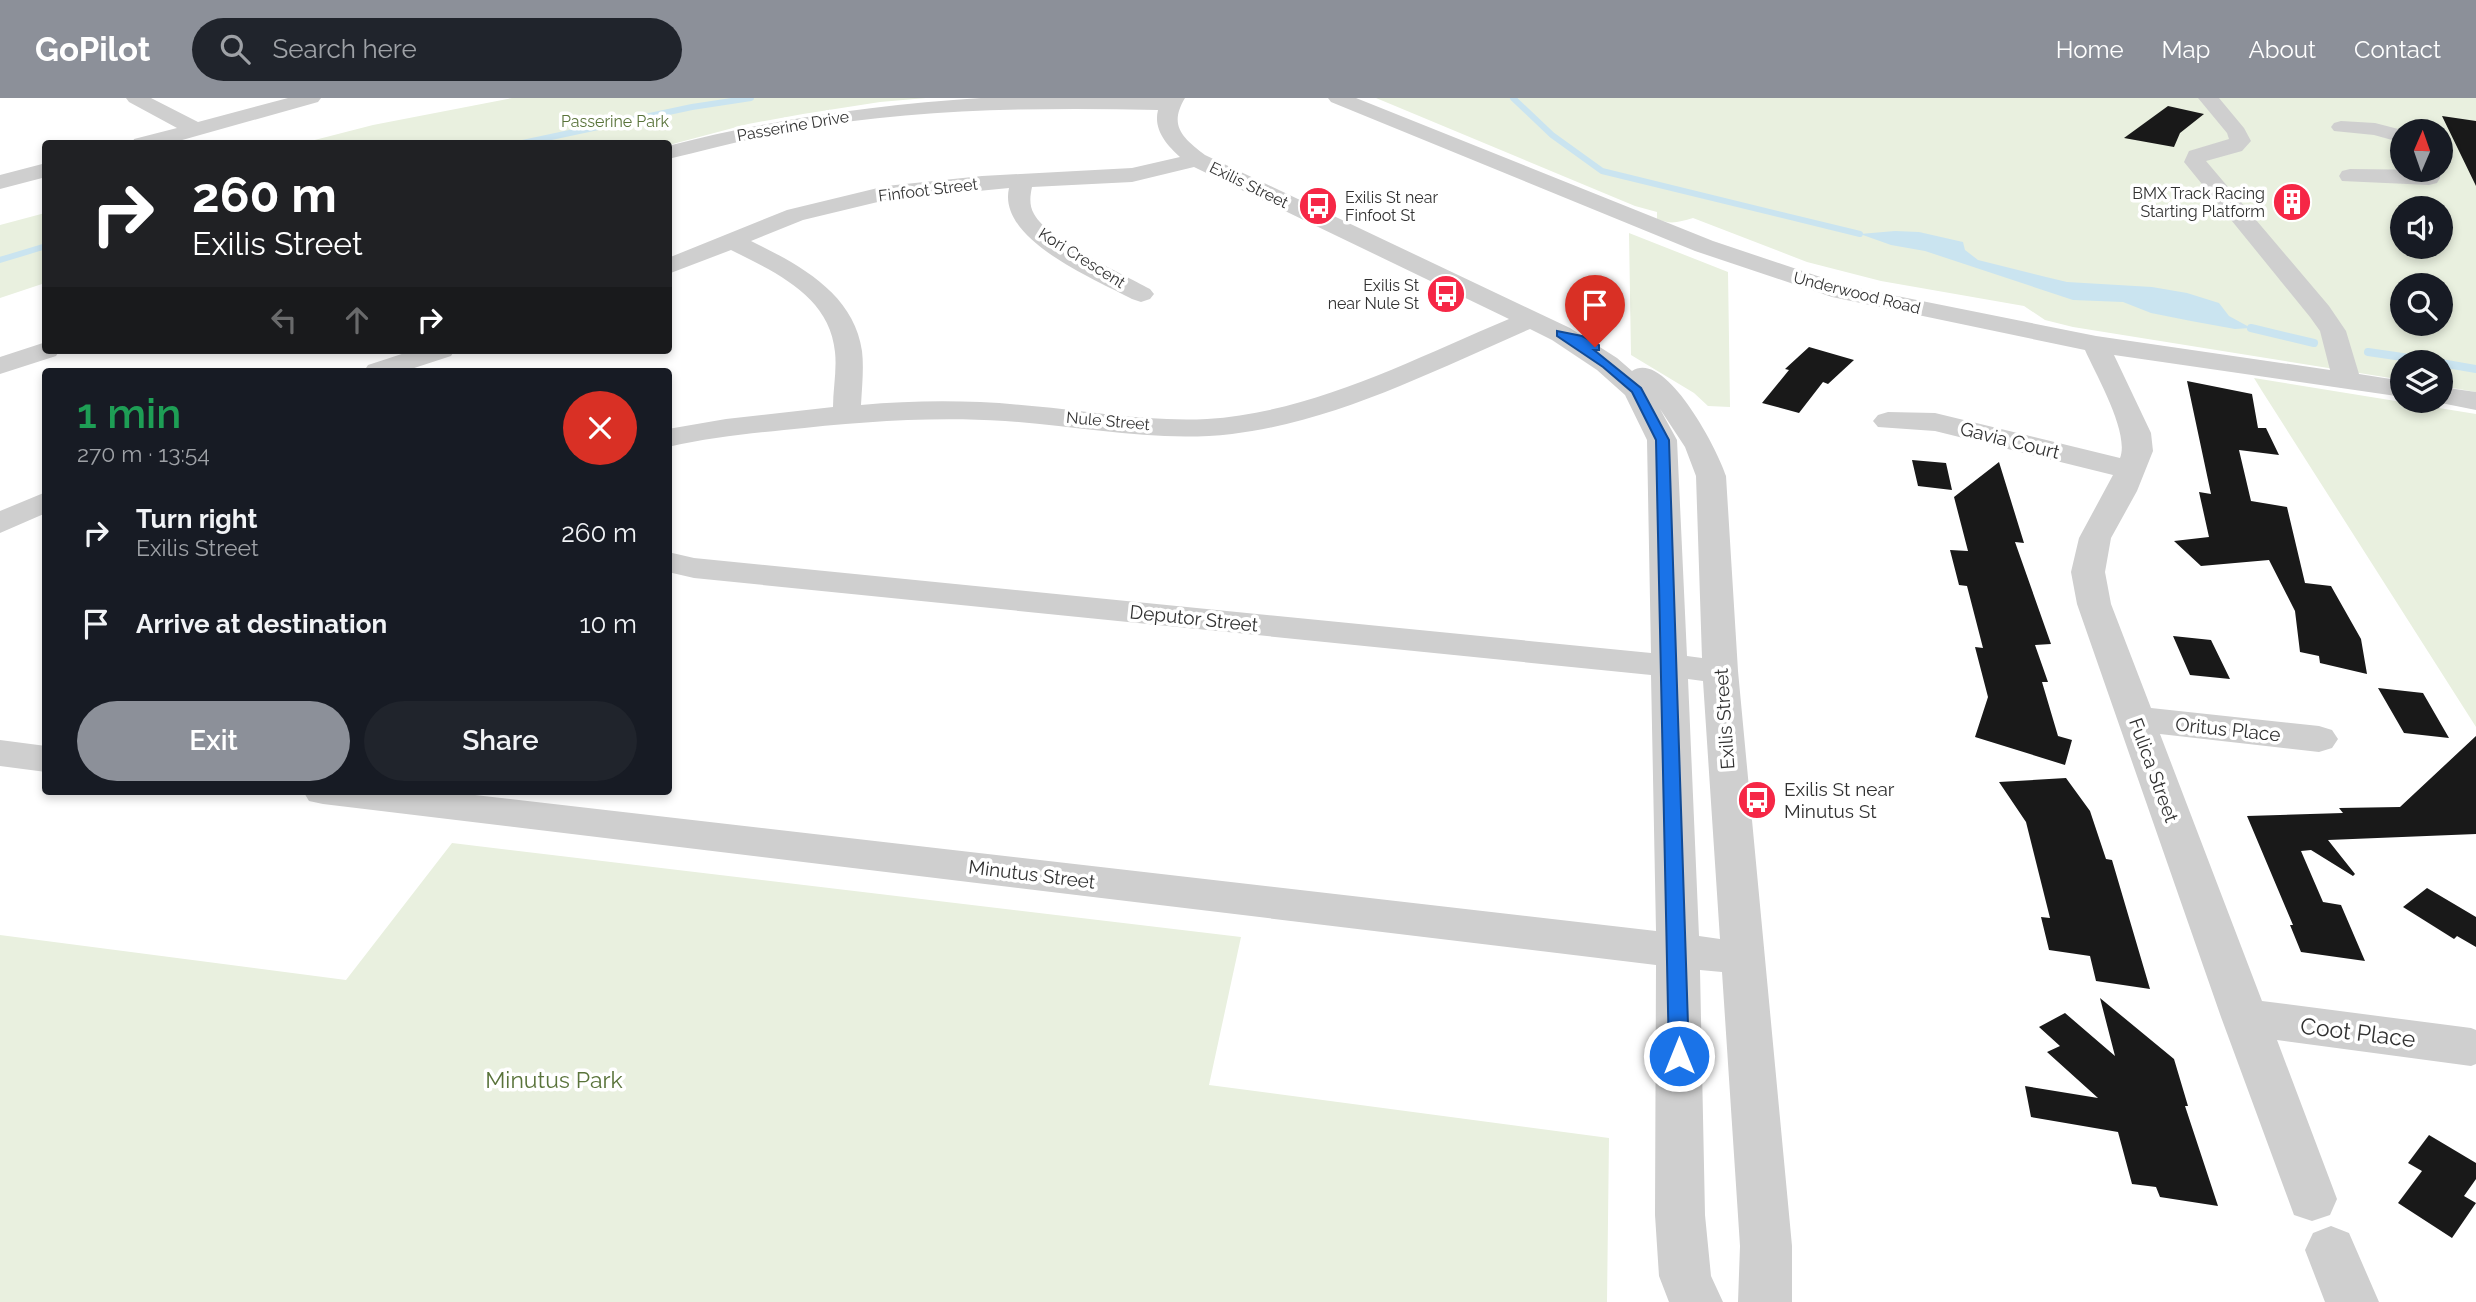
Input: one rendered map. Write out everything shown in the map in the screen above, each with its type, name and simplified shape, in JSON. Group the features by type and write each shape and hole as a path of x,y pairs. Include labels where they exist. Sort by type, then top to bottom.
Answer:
{"street":[{"path":"136,98 195,129"},
{"path":"156,140 310,98"},
{"name":"Underwood Road","path":"1338,98 1643,222 1802,281 1878,300 2096,344 2390,387"},
{"path":"2208,98 2240,141 2234,146 2197,156 2195,162 2320,312 2333,331 2346,379"},
{"name":"Passerine Drive","path":"672,152 756,132 888,110 1042,100 1173,101"},
{"name":"Exilis Street","path":"1173,101 1166,122 1171,137 1197,160 1546,326 1578,338 1645,376 1679,413 1706,459 1711,476 1720,671 1766,1246 1765,1302"},
{"path":"2390,133 2375,129 2344,150 2390,165"},
{"name":"Finfoot Street","path":"672,265 795,215 886,193 1132,175 1197,160"},
{"path":"0,182 42,171"},
{"name":"Kori Crescent","path":"1022,182 1017,198 1024,219 1041,236 1140,294"},
{"path":"729,240 795,273 828,304 839,321 848,344 847,414"},
{"name":"Exilis Street","path":"1546,326 1607,364 1637,391 1662,440 1678,949 1680,1215 1685,1276 1696,1302"},
{"name":"Nule Street","path":"672,437 847,414 926,410 1003,412 1171,427 1230,426 1274,419 1331,403 1546,326"},
{"name":"Fulica Street","path":"2096,344 2137,433 2138,451 2132,470 2095,538 2088,572 2094,604 2312,1199"},
{"path":"0,366 42,351"},
{"path":"387,368 429,354"},
{"path":"2453,397 2476,401"},
{"name":"Gavia Court","path":"1888,421 1935,422 2132,470"},
{"path":"0,523 42,503"},
{"name":"Deputor Street","path":"672,563 694,568 1720,671"},
{"name":"Oritus Place","path":"2136,719 2319,739"},
{"name":"Minutus Street","path":"357,795 1742,958"},
{"name":"Coot Place","path":"2244,1017 2471,1046"},
{"path":"2331,1250 2352,1302"}],"green space":[{"name":"Passerine Park","path":"512,98 926,98 880,102 748,124 672,144 672,140 315,140 373,125"},
{"path":"1376,98 2476,98 2476,392 2453,388 2453,350 2390,350 2390,378 2073,327 2045,320 2024,306 1881,281 1807,262 1693,218 1679,222 1657,219 1657,212 1635,206"},
{"path":"42,214 42,284 0,298 0,225"},
{"path":"1629,233 1728,272 1730,407 1708,406 1694,393 1631,355"},
{"path":"2254,378 2390,400 2390,413 2453,413 2453,410 2476,414 2476,727"},
{"name":"Minutus Park","path":"452,843 1241,937 1209,1085 1609,1138 1607,1302 0,1302 0,935 346,980"}],"water":[{"path":"1919,232 1963,242 1965,250 1978,260 2067,282 2152,287 2187,293 2219,303 2229,316 2251,328 2235,329 2151,313 2123,302 2073,300 1925,251 1891,245 1860,234"}],"building":[{"path":"2168,106 2204,114 2180,133 2174,147 2124,138"},
{"path":"2442,116 2476,121 2476,186 2454,141 2454,119 2443,119"},
{"path":"1809,347 1854,360 1828,384 1823,382 1799,413 1762,403 1789,370 1785,369"},
{"path":"2187,381 2252,394 2258,428 2266,428 2279,455 2239,450 2251,501 2287,507 2305,583 2331,586 2361,639 2367,674 2320,663 2319,656 2300,652 2295,611 2269,560 2201,566 2174,541 2209,537 2199,492 2211,494"},
{"path":"1912,460 1946,463 1952,490 1918,486"},
{"path":"1999,462 2024,543 2015,542 2051,644 2035,645 2048,682 2042,682 2058,736 2072,740 2065,765 1975,737 1988,697 1975,647 1983,648 1967,586 1959,585 1950,550 1968,551 1954,497"},
{"path":"2173,636 2211,640 2230,679 2190,675"},
{"path":"2378,688 2423,693 2449,738 2404,733"},
{"path":"2476,736 2476,834 2328,840 2355,874 2353,876 2311,850 2301,851 2323,902 2341,905 2365,961 2301,952 2290,925 2293,925 2247,816 2343,813 2339,808 2400,807"},
{"path":"2066,778 2090,811 2106,859 2112,860 2150,989 2096,981 2090,956 2049,950 2041,917 2050,918 2026,822 1999,782"},
{"path":"2427,888 2476,917 2476,947 2457,936 2454,939 2403,907"},
{"path":"2100,998 2174,1059 2188,1106 2185,1106 2218,1206 2160,1197 2156,1187 2132,1184 2118,1132 2031,1117 2025,1086 2098,1098 2047,1052 2060,1046 2039,1027 2065,1013 2115,1056"},
{"path":"2429,1135 2476,1163 2476,1179 2464,1196 2476,1203 2452,1238 2398,1203 2422,1171 2408,1163"}],"waterway":[{"path":"537,140 692,107 751,98"},
{"path":"1513,98 1552,135 1602,171 1860,234"},
{"path":"0,260 42,247"},
{"path":"2251,328 2314,343"},
{"path":"2368,352 2390,355"},
{"path":"2453,365 2476,369"}],"place":[{"name":"BMX Track Racing Starting Platform","path":"2292,202"},
{"name":"Exilis St near Finfoot St","path":"1318,206"},
{"name":"Exilis St near Nule St","path":"1446,294"},
{"name":"Exilis St near Minutus St","path":"1757,800"}],"route":[{"path":"1595,347 1578,338 1561,334 1607,364 1637,391 1662,440 1679,1056"}]}
